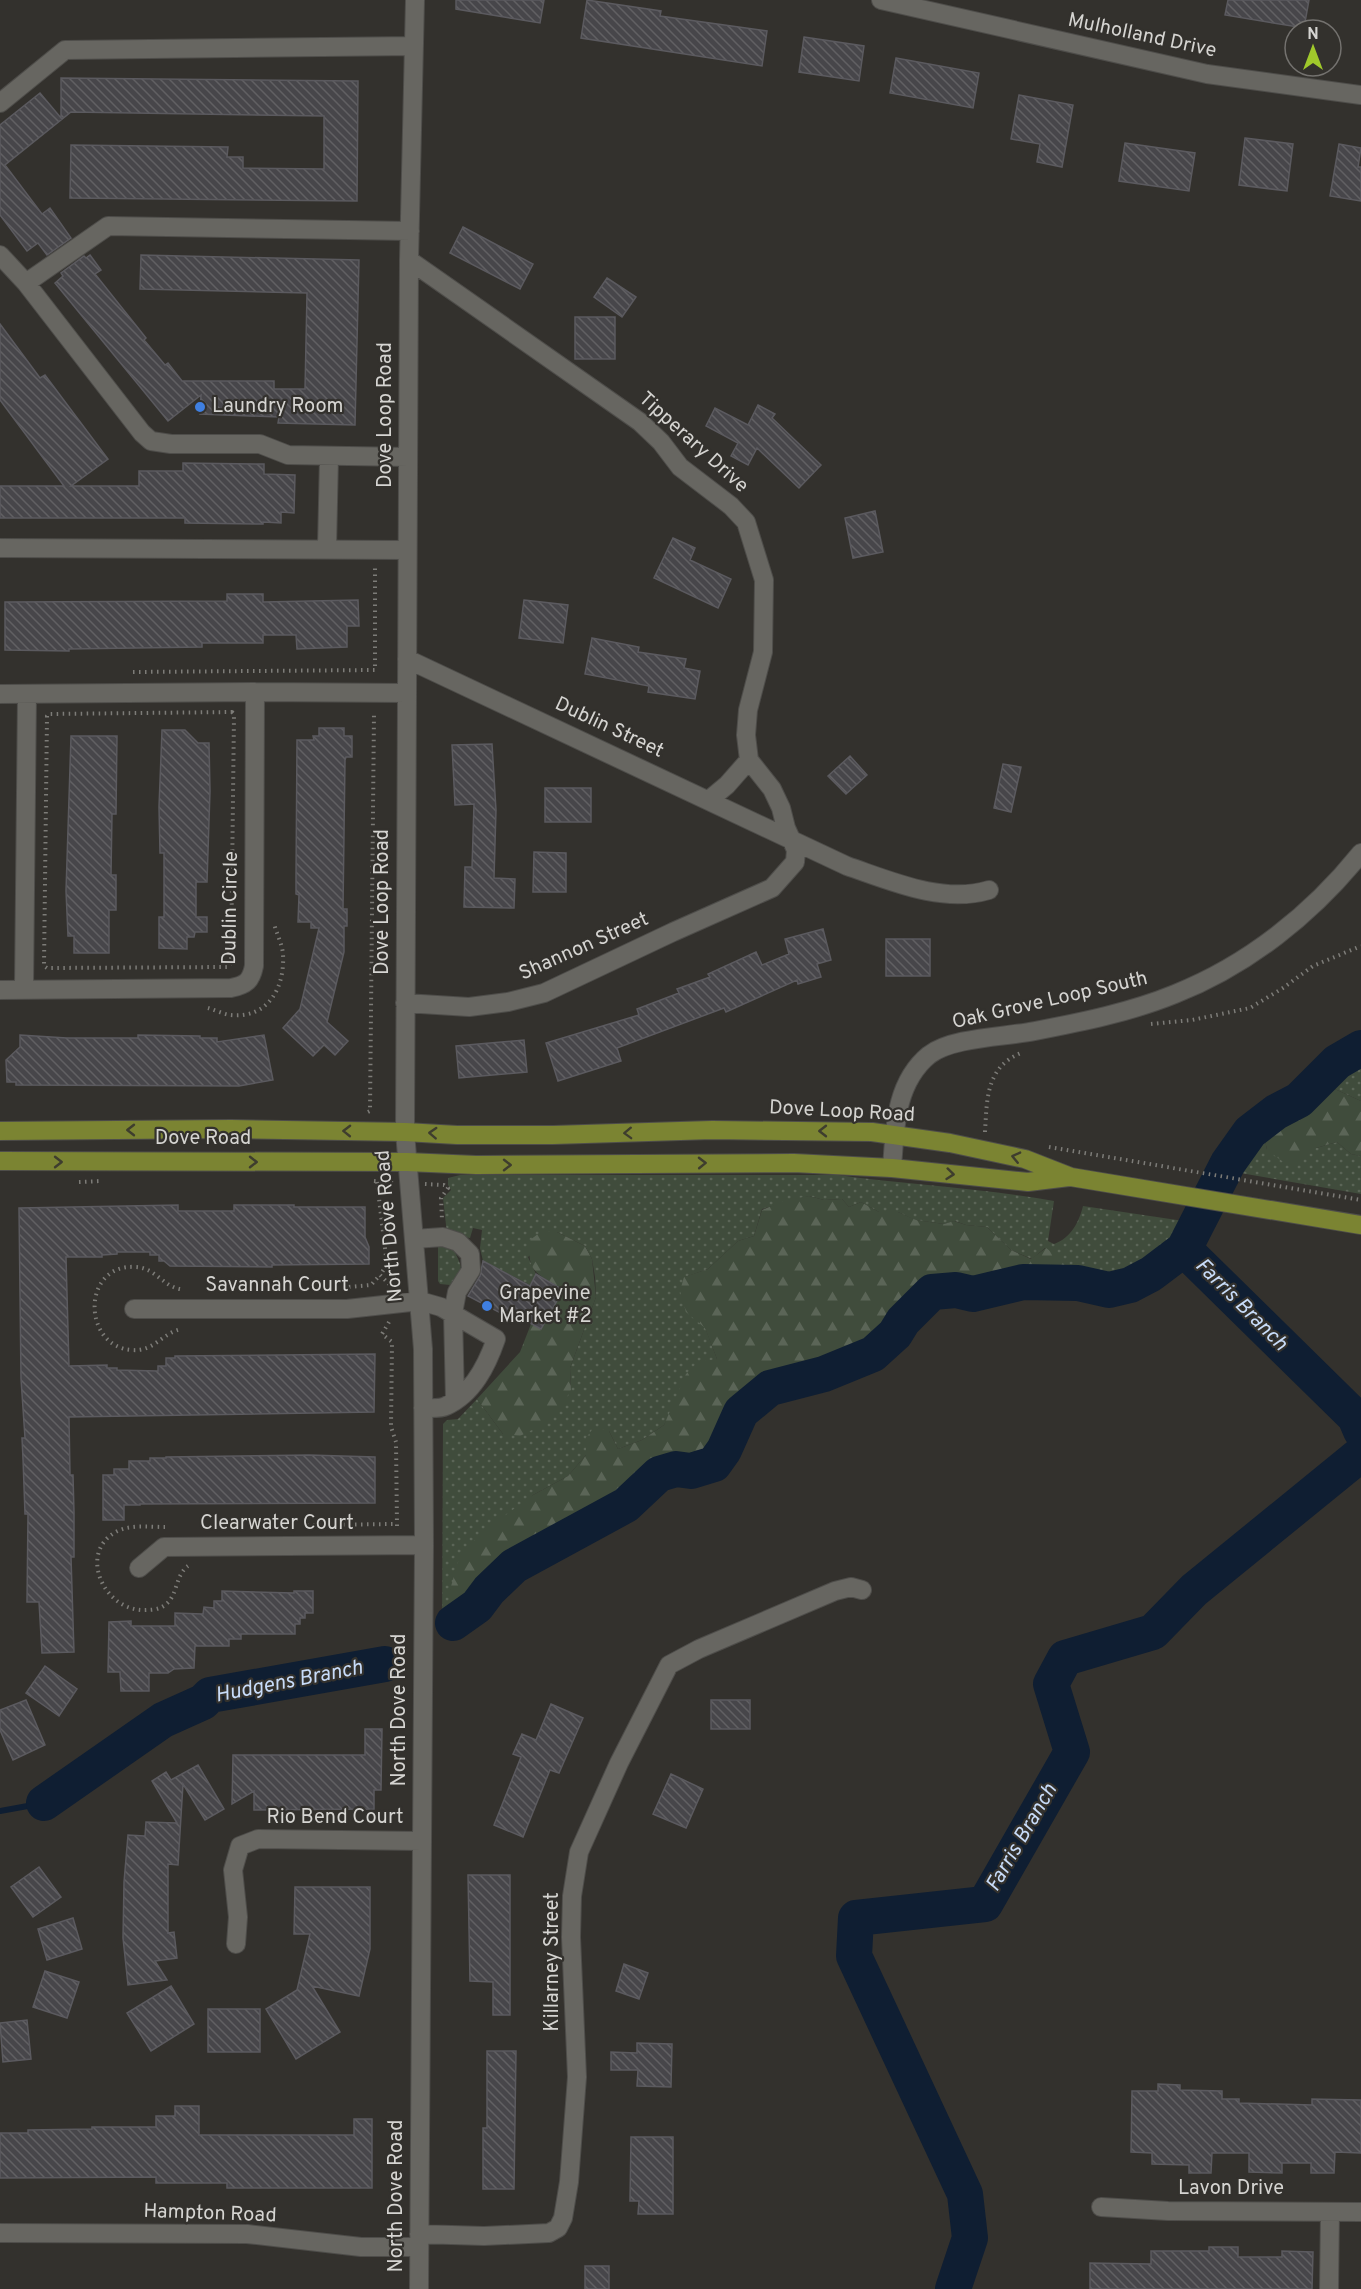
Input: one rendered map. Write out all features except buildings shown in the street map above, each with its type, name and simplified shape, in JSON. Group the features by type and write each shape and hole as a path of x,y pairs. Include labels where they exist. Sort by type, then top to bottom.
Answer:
{"main road":[{"name":"Dove Road","path":"0,1131 231,1129 405,1132"},
{"name":"Dove Loop Road","path":"405,1132 457,1135 554,1135 793,1130 895,1134 1025,1159 1071,1177 1361,1225"},
{"name":"Dove Road","path":"0,1161 407,1162"},
{"name":"Dove Loop Road","path":"407,1162 476,1165 784,1163 892,1168 1028,1182 1071,1177"}],"street":[{"name":"Dove Loop Road","path":"405,1132 409,260 415,0"},
{"name":"Mulholland Drive","path":"880,0 1207,74 1361,95"},
{"path":"0,103 65,50 414,46"},
{"path":"26,283 108,226 410,231"},
{"path":"0,255 26,283 142,434 151,441 171,444 260,444 288,455 408,457"},
{"name":"Tipperary Drive","path":"409,260 640,422 661,442 680,467 731,506 746,522 764,580 763,652 748,710 746,735 749,760"},
{"path":"327,548 329,457"},
{"path":"0,548 407,550"},
{"name":"Dublin Street","path":"407,659 847,866 888,880 952,896 973,895 989,890"},
{"name":"Dublin Circle","path":"0,990 231,988 245,985 252,977 254,966 255,692"},
{"path":"0,694 407,693"},
{"path":"24,989 27,694"},
{"path":"709,800 727,785 749,760 772,789 792,840"},
{"name":"Shannon Street","path":"405,1003 469,1007 508,1002 544,993 772,888 795,862 796,850 792,840"},
{"name":"Oak Grove Loop South","path":"892,1168 895,1118 909,1079 919,1064 932,1053 973,1040 1032,1032 1093,1018 1176,994 1227,968 1291,925 1342,877 1361,853"},
{"name":"North Dove Road","path":"405,1132 420,1301 423,1408 419,2289"},
{"path":"414,1239 443,1237 458,1242 470,1254 471,1270 457,1292 453,1314 455,1400"},
{"path":"420,1301 441,1307 496,1339 489,1359 473,1385 445,1407 423,1408"},
{"name":"Savannah Court","path":"134,1309 347,1309 420,1301"},
{"name":"Clearwater Court","path":"140,1568 164,1547 423,1545"},
{"name":"Killarney Street","path":"563,2218 569,2182 577,2077 571,1937 572,1896 579,1852 619,1763 669,1665 699,1649 835,1591 851,1587 862,1590"},
{"name":"Rio Bend Court","path":"236,1944 238,1917 233,1870 240,1846 258,1839 422,1841"},
{"name":"Lavon Drive","path":"1101,2207 1168,2211 1361,2212"},
{"path":"1329,2289 1330,2212"},
{"name":"Hampton Road","path":"0,2233 247,2234 361,2247 419,2240 549,2233 558,2228 563,2218"}],"path":[{"path":"128,672 375,670 376,549"},
{"path":"197,712 231,712 234,714 231,963 228,967 47,968 44,966 47,716 49,714 197,712"},
{"path":"360,1115 370,1111 374,712"},
{"path":"1147,1024 1191,1020 1250,1008 1313,966 1361,946"},
{"path":"985,1133 989,1091 994,1074 1004,1062 1019,1053 1030,1051"},
{"path":"1057,1149 1361,1200"},
{"path":"370,1162 377,1183 387,1265 380,1275 389,1284 390,1321 382,1334 392,1342 391,1426 396,1442 398,1545"}],"green space":[{"path":"1361,1058 1361,1101 1326,1085 1333,1076"},
{"path":"1326,1085 1361,1101 1361,1156 1351,1154 1337,1142 1316,1148 1293,1169 1267,1150 1263,1130 1271,1121 1307,1105"},
{"path":"1263,1130 1267,1150 1316,1148 1337,1142 1351,1154 1361,1156 1361,1194 1229,1171 1240,1162"},
{"path":"460,1175 838,1175 973,1190 1054,1201 1048,1241 1054,1244 1065,1238 1073,1229 1083,1206 1197,1223 1185,1248 1171,1262 1127,1286 1108,1290 1067,1283 1068,1269 1045,1248 1032,1259 1011,1250 987,1227 966,1225 955,1221 944,1224 915,1220 898,1212 879,1212 861,1202 849,1207 842,1199 824,1200 809,1196 762,1209 754,1236 738,1241 708,1269 685,1277 686,1311 705,1327 717,1359 676,1402 664,1425 642,1440 618,1449 609,1431 586,1438 586,1455 568,1476 533,1495 450,1590 450,1625 442,1630 443,1424 447,1420 458,1419 477,1399 503,1434 571,1390 570,1368 596,1297 592,1259 585,1246 557,1232 528,1257 536,1274 530,1285 483,1261 480,1248 482,1230 473,1228 470,1238 447,1234 443,1198 451,1190 448,1178"},
{"path":"809,1196 824,1200 842,1199 849,1207 861,1202 879,1212 898,1212 916,1220 944,1224 954,1221 987,1227 1011,1250 1031,1259 1046,1248 1057,1256 1068,1269 1067,1283 1023,1282 973,1294 956,1290 932,1292 903,1321 895,1334 873,1354 824,1374 770,1388 741,1412 724,1450 714,1464 691,1471 676,1469 659,1474 626,1505 514,1566 489,1590 477,1606 450,1625 450,1590 458,1562 477,1537 533,1495 568,1476 586,1455 586,1438 594,1427 609,1431 618,1449 642,1440 664,1425 686,1374 698,1362 717,1359 705,1328 686,1312 680,1291 684,1277 708,1269 738,1241 754,1236 762,1210 786,1200"},
{"path":"542,1231 557,1232 585,1246 592,1259 596,1297 570,1368 571,1390 561,1407 546,1423 520,1436 503,1434 477,1399 520,1352 531,1324 563,1290 541,1276 532,1266 529,1251 530,1240"},
{"path":"438,1244 452,1246 461,1267 456,1280 450,1285 440,1284 438,1281"}],"waterway":[{"name":"Farris Branch","path":"1361,1048 1337,1062 1299,1100 1276,1112 1250,1132 1228,1163 1184,1249 1355,1417 1361,1431"},
{"name":"Hudgens Branch","path":"453,1623 477,1606 489,1590 514,1566 626,1505 659,1474 676,1469 691,1471 714,1464 724,1450 741,1412 770,1388 824,1374 873,1354 895,1334 903,1321 932,1292 956,1290 973,1294 1023,1282 1078,1283 1109,1290 1130,1285 1151,1274 1184,1249"},
{"name":"Farris Branch","path":"953,2289 970,2238 965,2194 854,1956 856,1918 985,1904 1072,1752 1051,1684 1065,1658 1153,1632 1194,1590 1361,1454"},
{"name":"Hudgens Branch","path":"44,1803 163,1720 203,1702 210,1695 385,1664"},
{"path":"0,1811 44,1803"}],"place":[{"name":"Laundry Room","path":"200,407"},
{"name":"Grapevine Market #2","path":"487,1306"}]}
